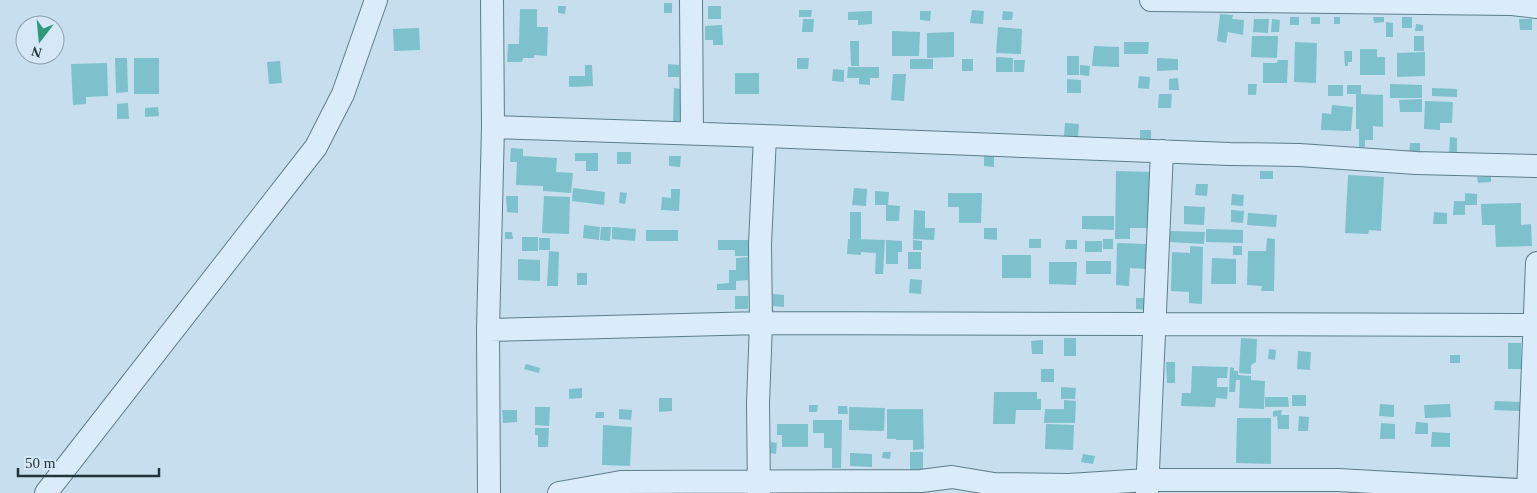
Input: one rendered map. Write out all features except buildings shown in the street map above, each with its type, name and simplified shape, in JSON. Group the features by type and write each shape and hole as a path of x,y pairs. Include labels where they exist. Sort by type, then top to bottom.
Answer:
{"street":[{"path":"46,493 316,147 343,94 376,0"},
{"path":"489,493 488,330 493,128 492,0"},
{"path":"691,0 692,133"},
{"path":"1151,0 1512,4 1537,7"},
{"path":"493,128 692,133 1299,155 1416,163 1537,166"},
{"path":"759,488 760,244 764,136"},
{"path":"1147,486 1162,151"},
{"path":"559,493 621,482 759,488 921,481 952,477 994,484 1147,486 1338,480 1531,491 1537,263"},
{"path":"488,330 761,323 1536,325"}]}
